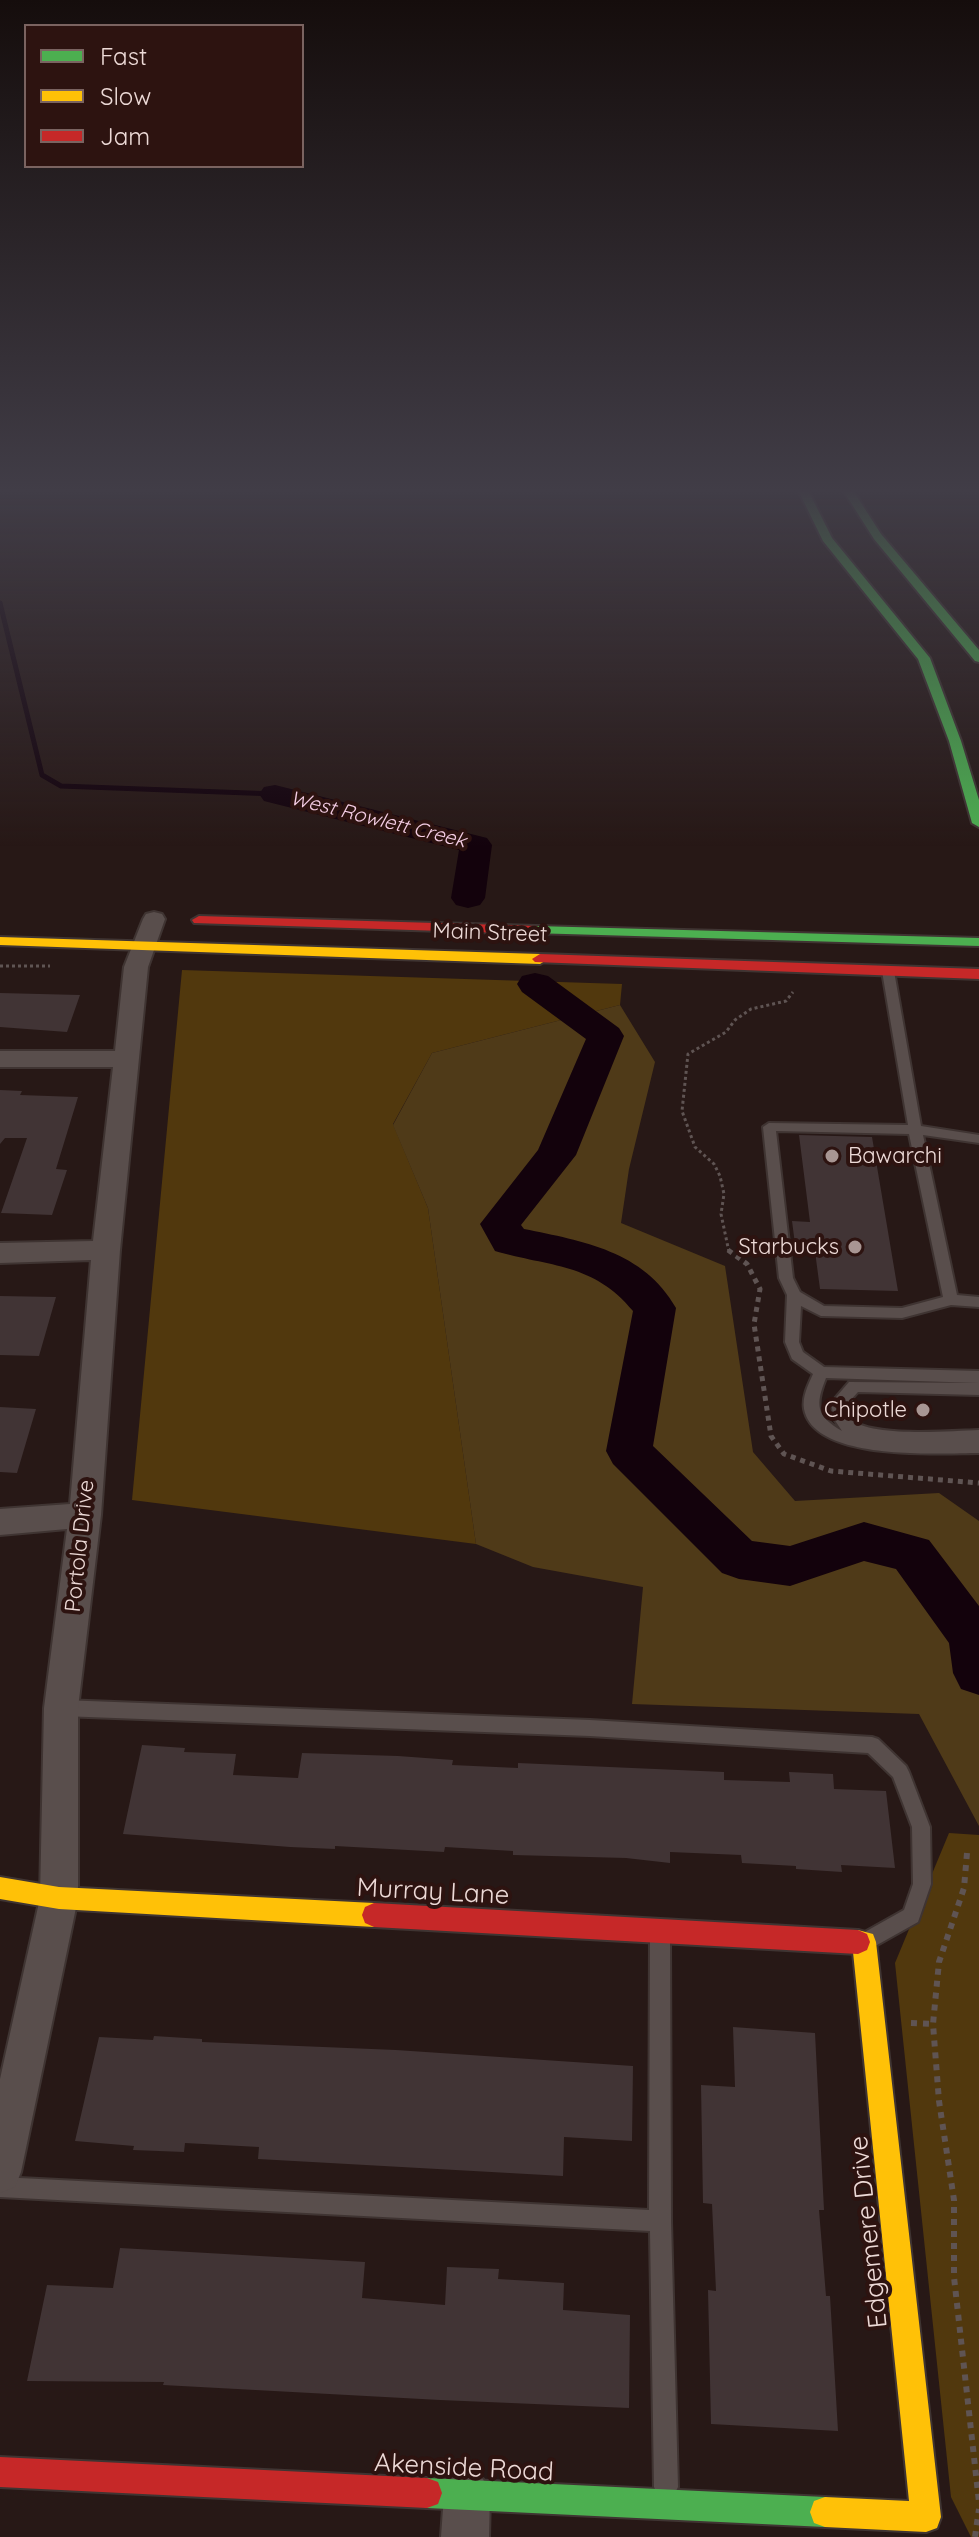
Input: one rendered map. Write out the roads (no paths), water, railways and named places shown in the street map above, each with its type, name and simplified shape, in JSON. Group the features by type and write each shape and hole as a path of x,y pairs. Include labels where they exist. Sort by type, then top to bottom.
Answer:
{"main road":[{"path":"885,610 924,658 955,741 979,823"},
{"path":"942,610 979,658"},
{"name":"Main Street","path":"0,941 158,924 979,942"},
{"name":"Main Street","path":"158,924 888,971 979,974"},
{"name":"Murray Lane","path":"0,1888 59,1898 864,1942"},
{"name":"Edgemere Drive","path":"864,1942 932,2522"},
{"name":"Akenside Road","path":"0,2472 466,2516 667,2504 932,2522"}],"street":[{"name":"Portola Drive","path":"0,2172 59,1898 61,1708 85,1515 106,1250 136,967 158,924"},
{"path":"0,1059 126,1059"},
{"path":"0,1253 106,1250"},
{"path":"0,1522 85,1515"}],"lane":[{"path":"888,971 915,1130 951,1300"},
{"path":"979,1139 946,1131 769,1127 786,1278 794,1295 792,1342 797,1355 821,1372 979,1377"},
{"path":"794,1295 821,1311 902,1313 951,1300 979,1302"},
{"path":"821,1372 811,1398 813,1413 825,1430 846,1441 871,1445 979,1447"},
{"path":"979,1389 854,1386 839,1403 839,1414 844,1424 854,1431 979,1436"},
{"path":"61,1708 590,1728 872,1745 900,1772 921,1827 922,1884 911,1916 864,1942"},
{"path":"660,1931 660,2221 667,2504"},
{"path":"0,2187 660,2221"}],"waterway":[{"path":"2,610 42,775 61,786 275,794"},
{"name":"West Rowlett Creek","path":"275,794 476,845 468,898"},
{"name":"West Rowlett Creek","path":"535,984 606,1036 556,1155 500,1224 510,1241 573,1254 608,1266 624,1276 655,1308 629,1451 739,1559 790,1566 864,1541 912,1554 973,1637 979,1673"}],"place":[{"name":"Bawarchi","path":"832,1156"},
{"name":"Starbucks","path":"855,1247"},
{"name":"Chipotle","path":"923,1410"}]}
